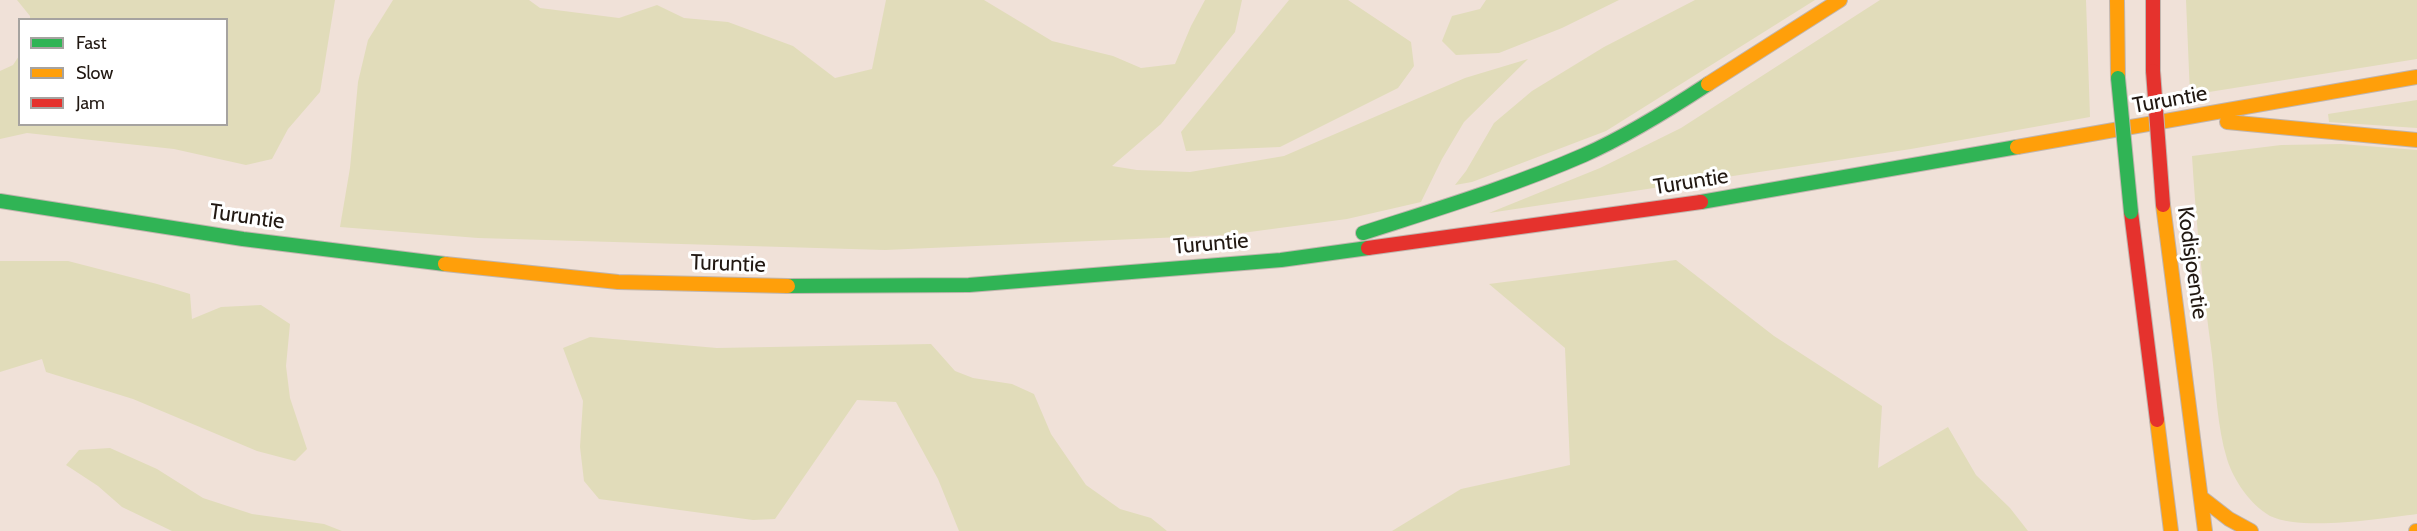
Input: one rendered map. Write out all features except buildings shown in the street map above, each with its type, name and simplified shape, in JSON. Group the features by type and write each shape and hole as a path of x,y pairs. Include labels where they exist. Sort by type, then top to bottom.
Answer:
{"main road":[{"path":"1281,260 1482,194 1586,154 1674,106 1840,0"},
{"path":"2117,0 2118,78 2131,212 2171,531"},
{"name":"Kodisjoentie","path":"2153,0 2152,71 2163,204 2205,531"},
{"name":"Turuntie","path":"0,201 243,239 427,262 618,282 809,287 969,285 1281,260 1706,201 2417,77"},
{"path":"2190,118 2417,140"},
{"path":"2202,498 2229,519 2252,531"}],"shaded area":[{"path":"17,0 335,0 320,92 288,129 272,159 246,165 174,149 27,133 0,139 0,71 13,65 18,58 18,126 228,126 228,18 30,18"},
{"path":"393,0 529,0 540,8 619,18 657,5 684,18 728,22 793,46 835,78 872,69 886,0 984,0 1052,41 1113,56 1141,68 1175,64 1205,0 1242,0 1235,32 1161,124 1112,166 1137,170 1190,172 1284,156 1465,78 1528,59 1464,122 1442,159 1421,202 1347,219 1227,235 885,250 478,238 340,227 350,168 358,82 368,40"},
{"path":"1289,0 1348,0 1411,42 1414,66 1398,88 1280,147 1186,151 1181,132"},
{"path":"1486,0 1619,0 1562,28 1499,53 1456,55 1442,41 1452,16 1480,9"},
{"path":"1695,0 1815,0 1606,131 1472,182 1455,185 1466,171 1494,123 1532,91 1604,47"},
{"path":"1880,0 2086,0 2090,117 1911,149 1489,213 1600,168 1681,128"},
{"path":"2186,0 2417,0 2417,59 2190,95"},
{"path":"2417,100 2417,128 2329,122 2328,114"},
{"path":"2341,144 2417,150 2417,514 2382,519 2301,523 2270,516 2256,505 2238,484 2227,459 2217,407 2200,256 2192,156 2281,145"},
{"path":"1676,260 1774,336 1882,406 1878,468 1948,427 1976,475 2010,508 2028,531 1392,531 1461,489 1570,465 1565,348 1489,284"},
{"path":"0,261 68,261 157,284 190,294 192,319 221,307 261,305 290,324 286,366 290,398 307,449 295,461 257,451 133,399 46,372 42,359 0,372"},
{"path":"590,337 717,348 931,344 955,371 973,378 1012,384 1034,394 1051,434 1086,485 1120,509 1151,518 1167,531 959,531 938,479 896,402 857,400 775,519 753,520 599,499 584,481 580,447 583,401 563,348"},
{"path":"110,448 157,469 203,498 252,514 324,524 342,531 172,531 122,507 98,486 66,465 79,450"}],"traffic: fast":[{"path":"2118,78 2131,212"},
{"path":"1363,233 1502,187 1584,155 1632,131 1708,84"},
{"path":"1701,202 2017,147"},
{"path":"0,201 243,239 445,264"},
{"path":"788,286 969,285 1281,260 1368,248"}],"traffic: slow":[{"path":"1708,84 1840,0"},
{"path":"2117,0 2118,78"},
{"path":"2017,147 2417,77"},
{"path":"2227,122 2417,140"},
{"path":"2163,205 2205,531"},
{"path":"445,264 618,282 788,286"},
{"path":"2157,420 2171,531"},
{"path":"2202,498 2229,519 2251,531"}],"traffic: jam":[{"path":"2153,0 2153,71"},
{"path":"2153,71 2163,205"},
{"path":"1368,248 1701,202"},
{"path":"2131,212 2157,420"}]}
